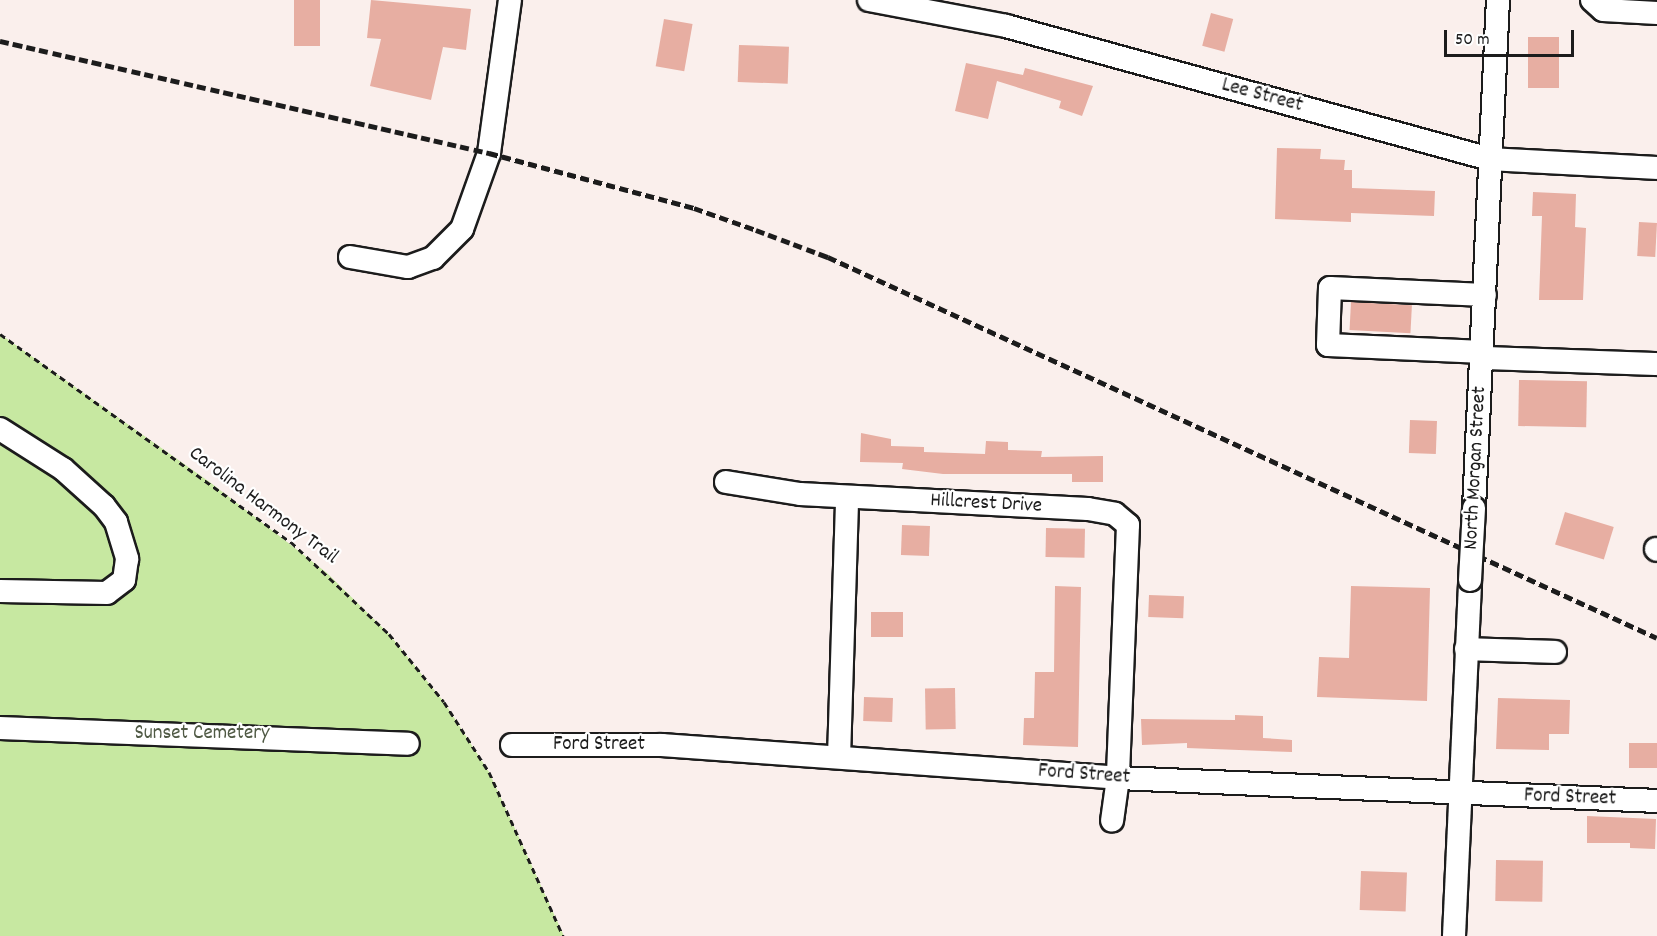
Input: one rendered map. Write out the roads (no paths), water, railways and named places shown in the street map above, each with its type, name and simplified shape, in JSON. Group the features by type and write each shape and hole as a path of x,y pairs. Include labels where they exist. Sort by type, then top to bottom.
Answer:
{"street":[{"path":"350,257 408,267 433,258 462,229 489,153 510,0"},
{"name":"Lee Street","path":"869,0 1006,26 1490,159 1657,168"},
{"name":"North Morgan Street","path":"1454,936 1458,793 1483,355 1498,0"},
{"path":"1592,0 1603,10 1657,13"},
{"path":"1485,295 1330,288 1328,345 1657,364"},
{"path":"0,429 63,469 104,506 117,522 128,559 124,580 107,593 10,591"},
{"path":"726,482 764,490 847,496 839,757"},
{"name":"Hillcrest Drive","path":"847,496 1088,509 1115,514 1128,525 1118,778"},
{"path":"1467,649 1555,652"},
{"path":"0,728 408,744"},
{"name":"Ford Street","path":"512,746 663,745 1118,778 1657,801"},
{"path":"1112,821 1118,778"}],"railway":[{"path":"0,41 489,153 694,208 756,230 828,257 1657,638"}],"park label":[{"name":"Sunset Cemetery","path":"202,734"}]}
